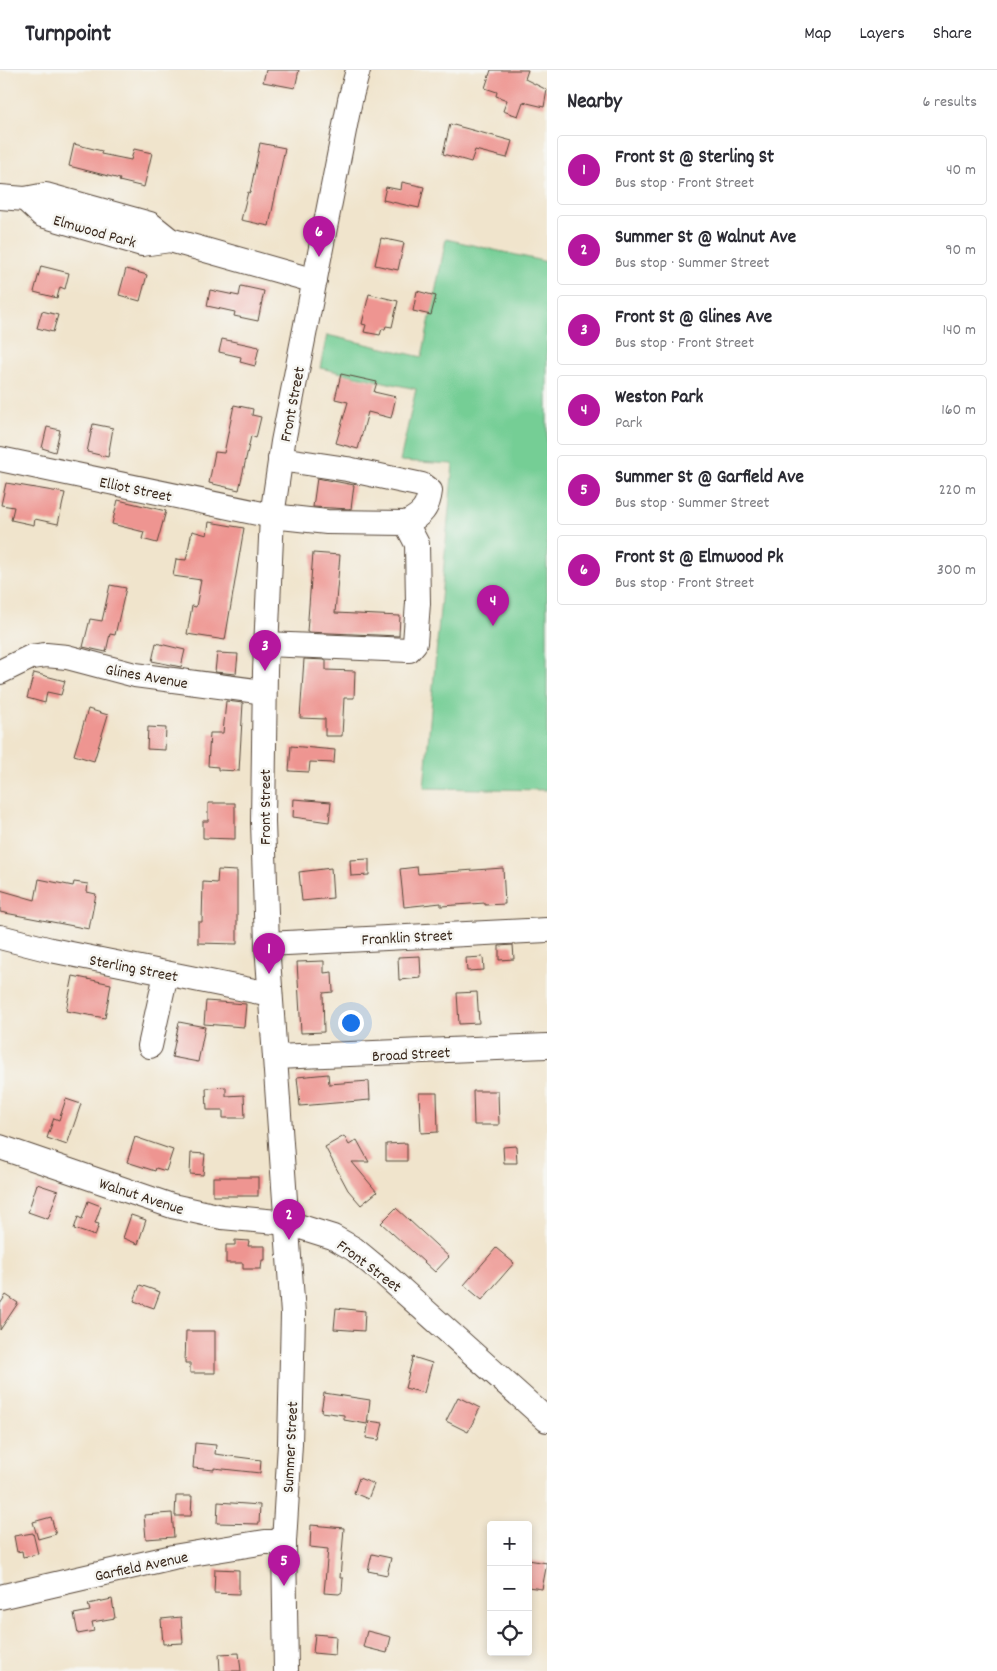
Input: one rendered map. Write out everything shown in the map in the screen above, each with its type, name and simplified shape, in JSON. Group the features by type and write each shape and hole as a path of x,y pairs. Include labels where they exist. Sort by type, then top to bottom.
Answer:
{"street":[{"name":"Front Street","path":"358,70 350,100 314,281 280,460 272,516 264,692 263,822 270,994 288,1222 333,1237 354,1249 423,1308 547,1420"},
{"name":"Elmwood Park","path":"0,197 25,199 46,195 150,224 170,240 314,281"},
{"name":"Elliot Street","path":"0,459 272,516 327,522 406,523"},
{"path":"266,644 409,650 415,643 418,603 417,544 406,523 420,516 429,504 430,491 422,485 346,469 280,460"},
{"name":"Glines Avenue","path":"0,672 31,657 46,655 67,657 135,675 264,692"},
{"name":"Franklin Street","path":"267,944 547,930"},
{"name":"Sterling Street","path":"0,936 51,950 270,994"},
{"path":"150,1046 166,974"},
{"name":"Broad Street","path":"275,1057 547,1046"},
{"name":"Walnut Avenue","path":"0,1148 172,1206 222,1217 288,1222"},
{"name":"Summer Street","path":"286,1671 284,1542 290,1444 293,1314 288,1222"},
{"name":"Garfield Avenue","path":"0,1597 173,1557 264,1542 284,1542"}],"green space":[{"path":"446,239 547,262 547,790 424,788 453,464 400,461 416,389 320,368 327,335 422,357"}],"building":[{"path":"266,70 299,70 295,88 263,82"},
{"path":"491,70 528,70 525,79 547,90 544,107 523,102 518,116 503,111 507,100 496,96 497,92 485,88"},
{"path":"450,124 512,141 507,158 475,150 471,162 443,154"},
{"path":"260,143 285,148 269,226 241,220 248,192 250,193"},
{"path":"74,144 102,151 101,154 131,160 134,149 152,153 144,187 69,166"},
{"path":"402,182 424,187 419,208 383,200 386,187 401,190"},
{"path":"381,238 404,243 398,270 375,265"},
{"path":"41,266 69,273 65,289 60,287 57,298 34,292"},
{"path":"126,269 147,275 140,301 119,295"},
{"path":"241,286 264,291 258,321 234,316 235,312 207,306 210,290 239,296"},
{"path":"417,291 436,296 431,315 413,311"},
{"path":"369,294 398,301 392,327 386,326 385,329 382,329 380,335 364,332 366,325 362,324"},
{"path":"42,311 58,315 53,332 37,328"},
{"path":"222,339 259,347 255,366 240,362 241,357 219,352"},
{"path":"341,374 377,382 374,392 396,397 391,418 368,412 358,449 336,443 348,402 335,399"},
{"path":"234,405 253,409 252,415 261,417 256,438 251,436 239,490 209,483 215,452 224,453"},
{"path":"93,424 113,428 108,457 87,452"},
{"path":"47,427 60,430 55,452 42,448"},
{"path":"317,478 354,485 351,509 313,507"},
{"path":"6,483 65,493 58,524 35,519 34,525 11,520 14,507 1,505"},
{"path":"118,500 166,511 157,543 142,539 144,532 112,524"},
{"path":"209,522 244,528 225,640 187,634 192,606 196,607 201,580 173,576 176,559 186,560 192,531 207,535"},
{"path":"313,553 340,555 335,613 400,616 399,636 307,632"},
{"path":"110,585 126,588 115,635 110,634 106,652 83,647 90,619 102,621"},
{"path":"156,643 185,650 181,667 152,661"},
{"path":"217,653 238,654 236,674 215,672"},
{"path":"304,659 326,660 326,670 355,671 354,698 344,698 342,736 325,736 325,719 300,718"},
{"path":"34,673 65,681 61,695 47,692 45,703 27,698"},
{"path":"226,701 243,703 239,771 218,770 218,767 208,766 210,733 223,733"},
{"path":"88,709 108,715 94,761 74,755"},
{"path":"148,727 166,728 165,750 147,749"},
{"path":"291,746 335,750 334,763 310,762 309,772 289,771"},
{"path":"294,799 331,802 329,822 293,817"},
{"path":"208,803 235,803 235,839 203,838 203,821 208,821"},
{"path":"369,859 369,875 351,876 350,860"},
{"path":"417,867 418,874 503,868 505,904 485,905 485,903 441,906 441,903 404,907 400,869"},
{"path":"331,868 333,898 302,901 299,872"},
{"path":"218,870 237,871 237,944 198,943 198,922 202,922 203,882 217,883"},
{"path":"39,879 73,886 74,882 88,884 87,892 96,894 89,929 0,912 0,890 35,900"},
{"path":"513,945 514,959 499,960 499,946"},
{"path":"420,956 421,978 399,980 398,957"},
{"path":"483,957 484,970 467,971 466,958"},
{"path":"324,961 324,973 332,972 333,992 323,993 324,1032 301,1033 297,962"},
{"path":"73,976 111,984 105,1018 66,1011"},
{"path":"477,992 479,1023 459,1024 457,993"},
{"path":"206,1001 246,1004 244,1027 204,1024"},
{"path":"179,1022 205,1027 198,1062 172,1057"},
{"path":"328,1074 329,1084 369,1081 370,1100 300,1106 297,1077"},
{"path":"226,1087 226,1096 244,1095 245,1118 223,1118 223,1110 207,1110 206,1088"},
{"path":"473,1091 498,1091 499,1125 474,1125"},
{"path":"419,1093 437,1093 438,1132 421,1133"},
{"path":"66,1099 81,1104 67,1145 47,1138 54,1118 59,1120"},
{"path":"344,1136 349,1145 357,1140 369,1162 352,1162 377,1192 361,1205 348,1190 325,1147"},
{"path":"135,1137 173,1150 166,1171 156,1168 155,1171 127,1162"},
{"path":"407,1143 407,1161 386,1161 386,1144"},
{"path":"516,1146 517,1163 504,1163 503,1147"},
{"path":"191,1153 205,1154 203,1175 190,1174"},
{"path":"213,1177 258,1177 258,1196 213,1196"},
{"path":"37,1184 58,1191 48,1219 28,1212"},
{"path":"88,1201 101,1206 95,1223 99,1224 95,1236 74,1229 78,1217 82,1219"},
{"path":"396,1208 449,1257 435,1272 381,1223"},
{"path":"131,1215 146,1220 138,1244 123,1238"},
{"path":"235,1240 249,1241 248,1246 265,1246 265,1260 262,1260 261,1269 243,1269 243,1263 226,1263 226,1245 235,1245"},
{"path":"496,1248 514,1263 482,1300 464,1285"},
{"path":"140,1285 160,1292 154,1308 134,1301"},
{"path":"6,1295 18,1303 0,1330 0,1304"},
{"path":"336,1308 365,1311 364,1331 334,1329"},
{"path":"186,1331 215,1331 215,1373 190,1373 190,1363 185,1363"},
{"path":"413,1357 432,1363 424,1393 405,1388"},
{"path":"324,1393 370,1400 367,1424 344,1420 344,1415 321,1412"},
{"path":"458,1397 480,1408 468,1432 446,1421"},
{"path":"369,1421 383,1423 379,1440 366,1438"},
{"path":"195,1443 216,1445 215,1454 261,1460 260,1473 214,1468 214,1470 193,1468"},
{"path":"359,1478 374,1484 368,1499 354,1493"},
{"path":"176,1496 192,1496 191,1516 175,1516"},
{"path":"218,1502 260,1505 259,1524 217,1523"},
{"path":"172,1513 174,1537 146,1539 144,1515"},
{"path":"51,1517 56,1534 38,1539 33,1522"},
{"path":"311,1525 344,1528 340,1578 343,1578 342,1592 339,1594 324,1593 328,1549 310,1547"},
{"path":"33,1533 38,1554 23,1557 22,1551 17,1552 14,1536"},
{"path":"372,1554 391,1558 387,1575 368,1571"},
{"path":"532,1561 547,1563 542,1589 532,1588"},
{"path":"215,1569 239,1570 239,1594 214,1593"},
{"path":"112,1599 115,1618 92,1622 94,1631 78,1634 74,1614 90,1611 88,1604"},
{"path":"181,1617 183,1643 163,1644 161,1619"},
{"path":"367,1631 391,1637 387,1653 363,1647"},
{"path":"315,1634 336,1636 335,1655 313,1653"},
{"path":"239,1653 241,1671 220,1671 219,1654"}],"place":[{"name":"Front St @ Elmwood Pk","path":"319,257"},
{"name":"Weston Park","path":"493,626"},
{"name":"Front St @ Glines Ave","path":"265,671"},
{"name":"Front St @ Sterling St","path":"269,974"},
{"name":"Summer St @ Walnut Ave","path":"289,1240"},
{"name":"Summer St @ Garfield Ave","path":"284,1586"}]}
